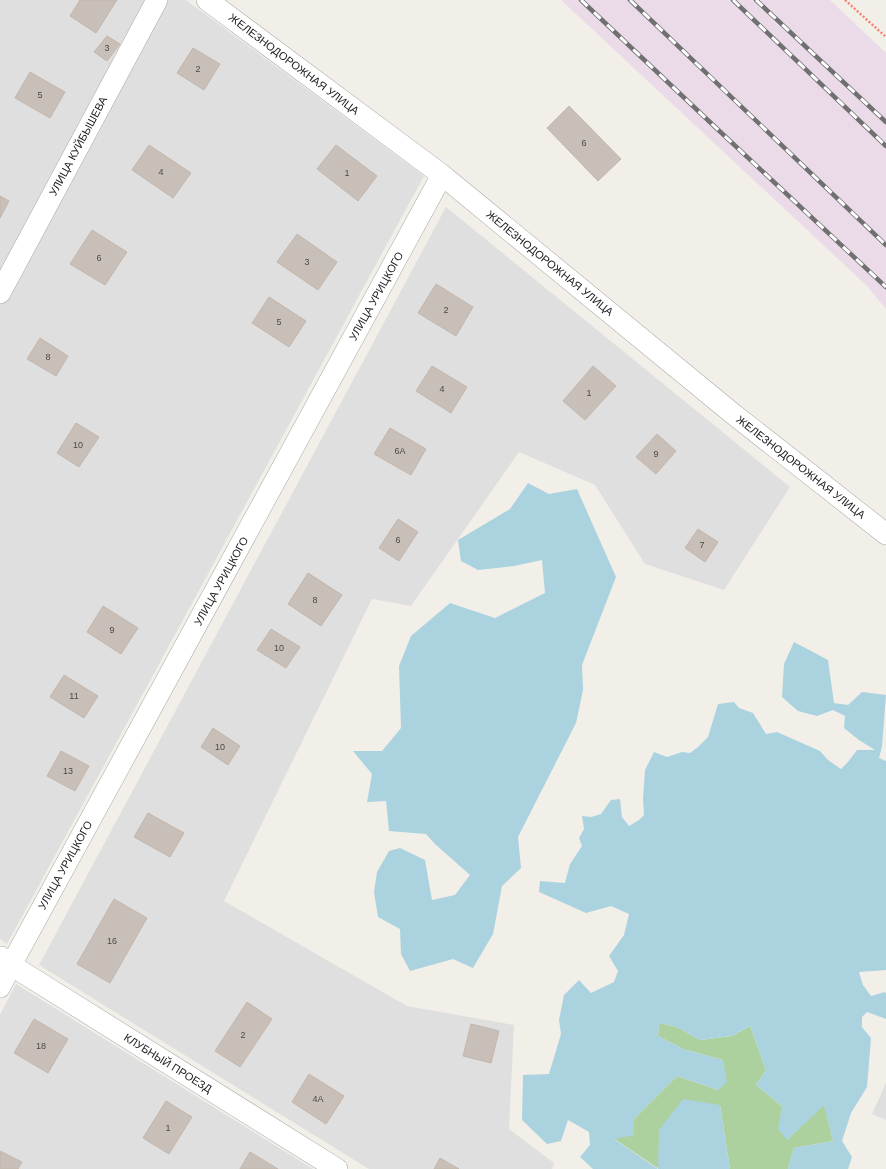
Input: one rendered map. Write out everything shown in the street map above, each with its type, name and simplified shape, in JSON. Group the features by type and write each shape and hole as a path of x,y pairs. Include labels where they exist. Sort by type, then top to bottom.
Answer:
{"street":[{"name":"УЛИЦА КУЙБЫШЕВА","path":"0,293 157,0"},
{"name":"ЖЕЛЕЗНОДОРОЖНАЯ УЛИЦА","path":"207,0 442,175 732,414 886,534"},
{"name":"УЛИЦА УРИЦКОГО","path":"0,988 5,961 442,175"},
{"name":"КЛУБНЫЙ ПРОЕЗД","path":"5,961 337,1169"}],"path":[{"path":"845,0 886,37"}],"shaded area":[{"path":"0,0 186,0 424,176 7,944 0,939"},
{"path":"561,0 830,0 886,53 886,309 866,285"},
{"path":"446,207 790,487 724,590 645,564 595,485 519,452 411,606 372,599 224,901 407,1006 514,1025 509,1129 554,1163 552,1169 369,1169 39,965"},
{"path":"16,984 313,1169 0,1169 0,1015"},
{"path":"886,1083 886,1120 872,1114"}],"green space":[{"path":"659,1023 677,1027 700,1040 732,1036 750,1026 766,1070 756,1085 782,1106 787,1140 824,1104 833,1141 794,1148 788,1169 730,1169 720,1105 659,1130 659,1169 613,1138 634,1135 634,1119 677,1076 718,1090 723,1060 683,1049 658,1036"}],"water":[{"path":"528,483 549,494 577,489 616,577 582,665 583,690 576,723 518,837 521,868 502,886 493,934 473,968 453,959 410,971 401,954 400,929 378,917 374,892 377,872 389,851 400,848 425,860 432,900 455,895 470,875 426,834 389,831 386,801 367,802 372,774 353,751 382,751 401,728 399,666 411,636 450,603 495,618 545,593 542,560 514,566 478,570 461,561 458,540 510,509"},
{"path":"794,642 828,660 834,703 848,705 862,692 886,695 882,746 879,758 886,761 886,970 859,972 863,985 871,996 885,992 886,1019 867,1012 862,1017 862,1027 871,1038 867,1087 851,1113 842,1141 852,1157 848,1169 788,1169 794,1148 833,1141 824,1105 787,1140 778,1129 782,1106 756,1085 766,1070 750,1026 732,1036 700,1040 677,1027 659,1023 658,1036 683,1049 723,1060 727,1082 718,1090 677,1076 634,1119 634,1135 614,1139 658,1169 593,1169 580,1157 590,1145 589,1132 568,1120 561,1141 547,1144 522,1120 523,1075 549,1074 561,1034 559,1020 564,995 579,980 591,993 614,982 618,971 609,956 624,935 629,914 611,906 586,913 539,892 540,881 565,883 570,864 582,846 579,838 584,829 582,816 591,817 601,814 611,800 620,799 622,817 629,826 639,820 644,815 643,799 645,770 654,752 667,757 682,752 690,753 698,747 708,737 718,704 734,702 739,708 753,713 766,734 777,732 820,751 828,760 841,769 857,750 875,750 844,728 845,716 833,710 817,716 798,711 782,697 784,664"},
{"path":"683,1099 720,1105 730,1169 658,1169 659,1130"}],"building":[{"path":"80,0 117,0 96,33 70,16"},
{"path":"107,36 120,44 107,61 94,52"},
{"path":"193,48 220,64 204,90 177,73"},
{"path":"30,72 65,92 50,118 15,98"},
{"path":"569,106 621,159 598,181 547,128"},
{"path":"149,145 191,173 173,198 132,170"},
{"path":"336,145 377,176 358,201 317,169"},
{"path":"0,196 9,201 0,218"},
{"path":"92,230 127,252 105,285 70,264"},
{"path":"297,234 337,262 318,290 277,262"},
{"path":"436,284 473,307 456,336 418,313"},
{"path":"269,297 306,321 289,347 252,323"},
{"path":"40,338 68,356 56,376 27,359"},
{"path":"432,366 467,387 451,413 416,391"},
{"path":"593,366 616,386 585,420 563,401"},
{"path":"76,423 99,437 79,467 57,453"},
{"path":"390,428 426,449 411,475 374,454"},
{"path":"657,434 676,451 656,474 636,457"},
{"path":"398,519 418,532 399,561 379,548"},
{"path":"698,529 718,542 705,562 685,548"},
{"path":"308,573 342,595 321,626 288,604"},
{"path":"103,606 138,628 121,654 87,632"},
{"path":"271,629 300,647 286,668 257,650"},
{"path":"64,675 98,696 84,718 50,697"},
{"path":"213,728 240,746 228,765 201,747"},
{"path":"61,751 89,766 75,791 47,776"},
{"path":"148,813 184,833 170,857 134,837"},
{"path":"114,899 147,918 110,983 77,964"},
{"path":"247,1002 272,1019 240,1067 215,1051"},
{"path":"34,1019 68,1039 48,1073 14,1053"},
{"path":"471,1024 499,1031 491,1063 463,1056"},
{"path":"309,1074 344,1096 326,1124 292,1102"},
{"path":"166,1101 192,1117 169,1154 143,1138"},
{"path":"0,1151 22,1162 18,1169 0,1169"},
{"path":"250,1152 278,1169 240,1169"},
{"path":"440,1158 459,1169 434,1169"}],"railway":[{"path":"581,0 886,287"},
{"path":"630,0 886,245"},
{"path":"733,0 886,146"},
{"path":"756,0 886,122"}]}
